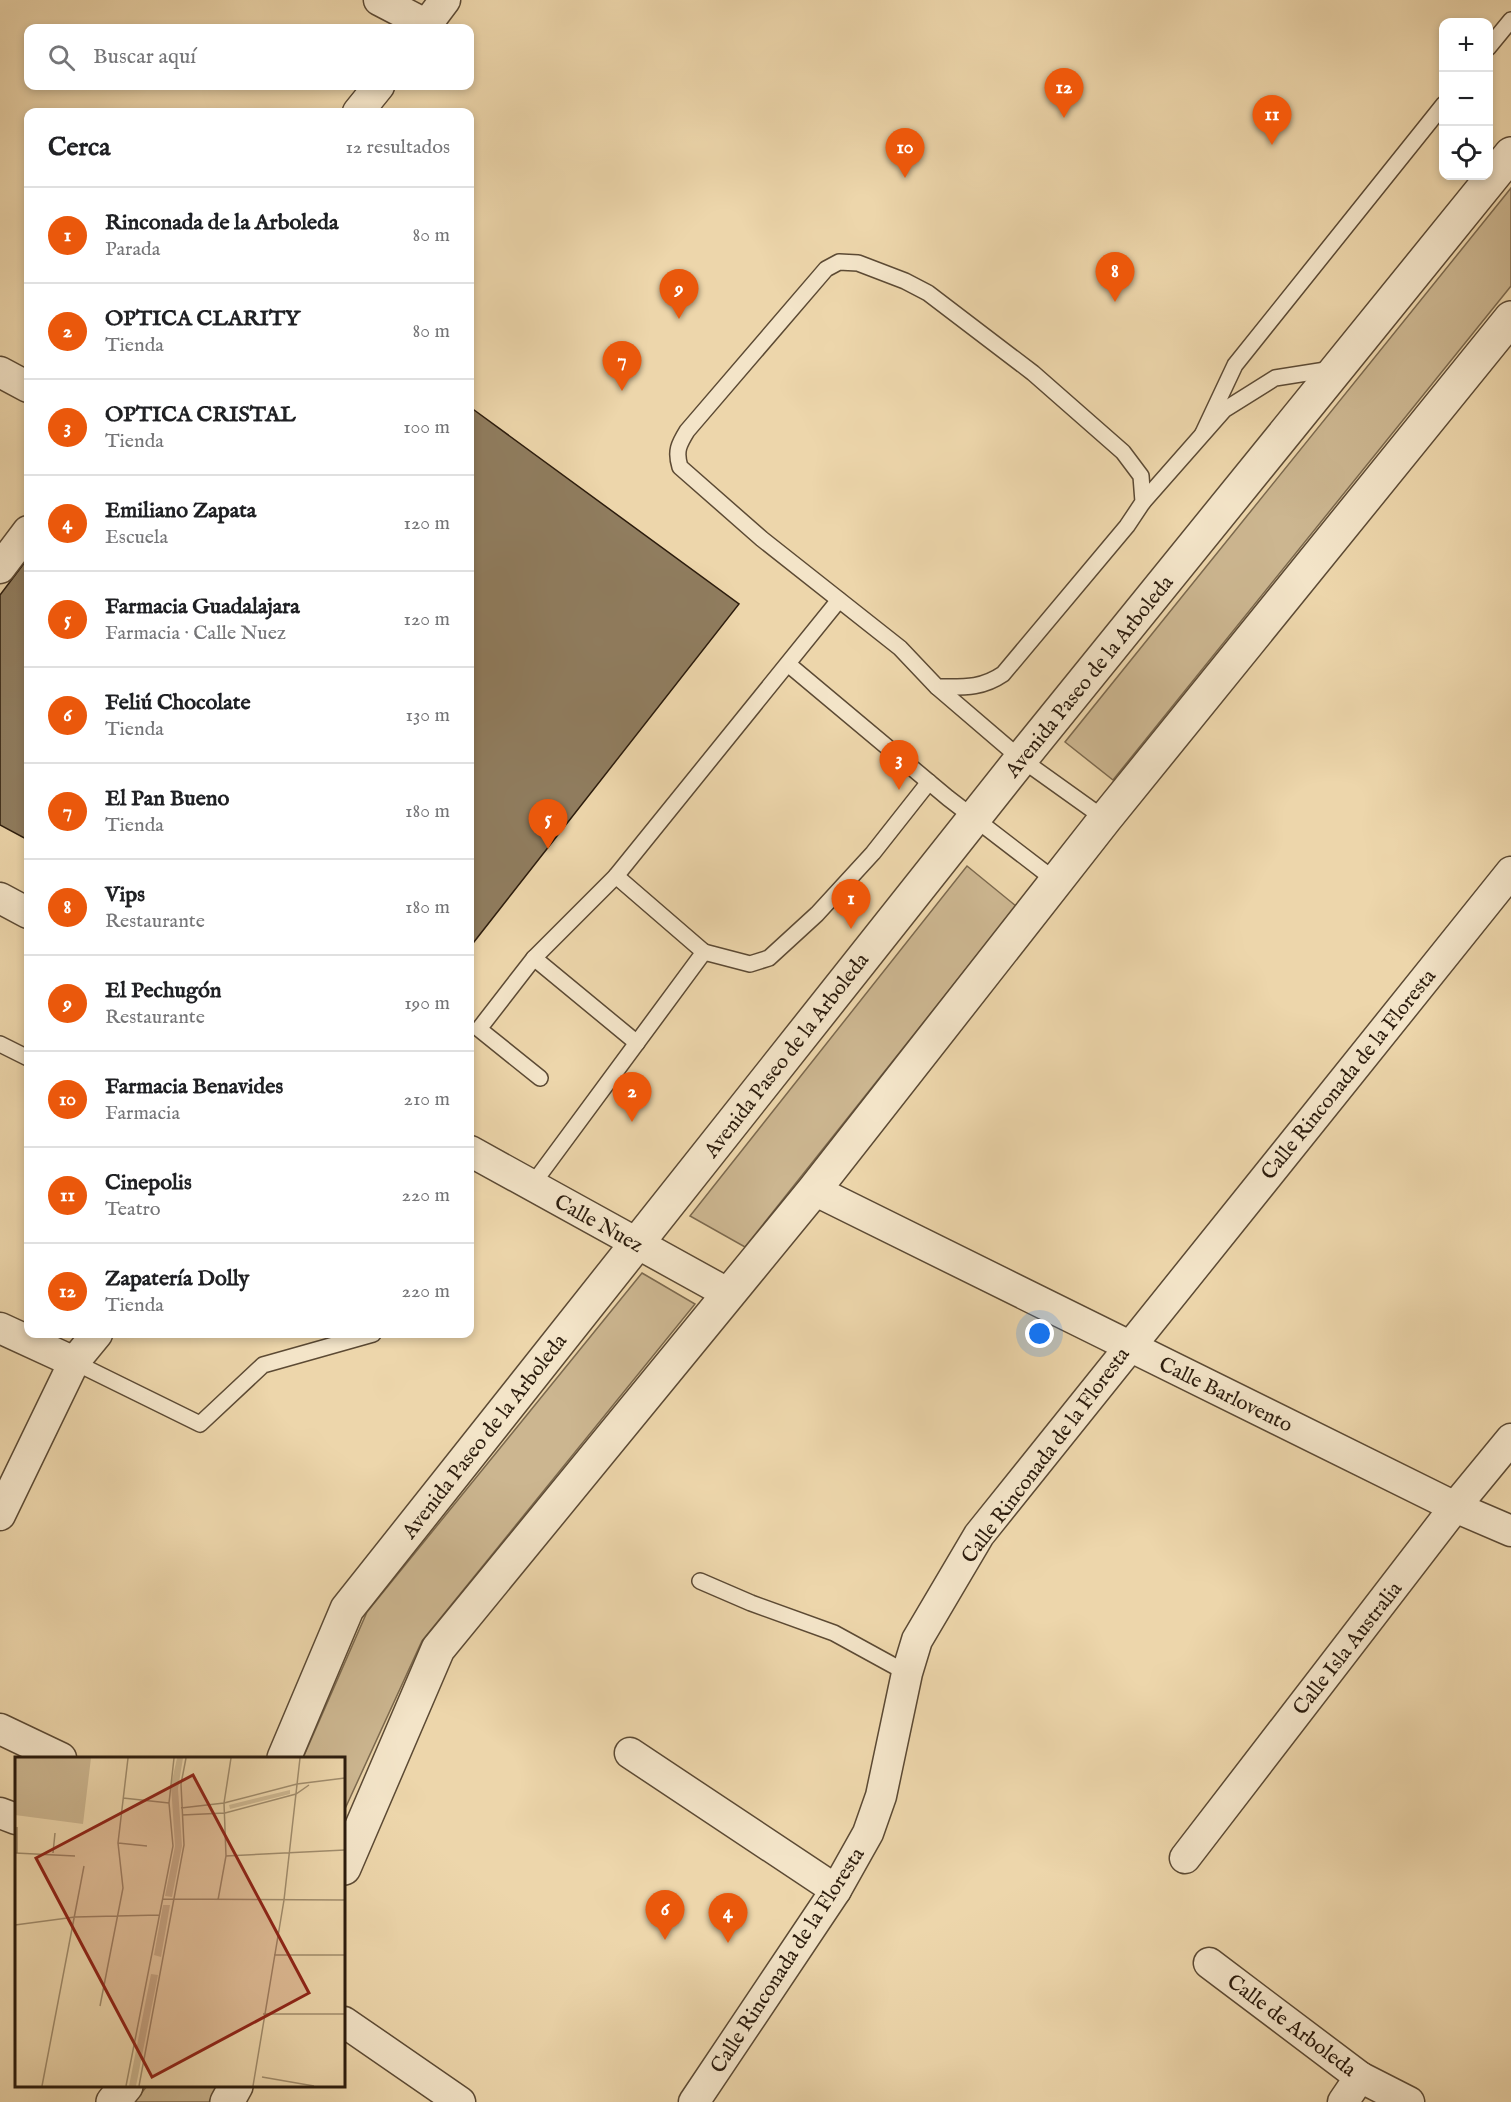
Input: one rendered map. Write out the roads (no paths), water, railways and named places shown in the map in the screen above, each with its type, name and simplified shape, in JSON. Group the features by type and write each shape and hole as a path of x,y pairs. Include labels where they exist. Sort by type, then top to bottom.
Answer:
{"street":[{"path":"379,0 420,24"},
{"path":"427,24 445,0"},
{"path":"361,108 376,90"},
{"name":"Avenida Paseo de la Arboleda","path":"284,1757 347,1609 1021,759 1511,154"},
{"path":"345,1866 438,1649 814,1190 1105,819 1511,318"},
{"path":"0,372 24,385"},
{"path":"0,568 24,536"},
{"name":"Calle Rinconada de la Floresta","path":"694,2102 836,1890 868,1833 881,1796 907,1673 917,1640 978,1534 1511,872"},
{"path":"0,898 24,911"},
{"name":"Calle Nuez","path":"474,1153 729,1294"},
{"name":"Calle Barlovento","path":"814,1190 1455,1507 1511,1532"},
{"path":"0,1328 74,1362"},
{"path":"0,1515 74,1362 94,1338"},
{"name":"Calle Isla Australia","path":"1185,1858 1455,1507 1511,1438"},
{"path":"0,1729 59,1757"},
{"path":"630,1753 836,1890"},
{"path":"0,1813 15,1819"},
{"name":"Calle de Arboleda","path":"1209,1963 1360,2077 1409,2102"},
{"path":"345,2023 460,2102"},
{"path":"1343,2102 1360,2077"},
{"path":"113,2102 124,2087"},
{"path":"227,2102 235,2087"}],"lane":[{"path":"1493,42 1511,20"},
{"path":"1203,433 1235,365 1439,109"},
{"path":"1105,819 1021,759 938,687 900,648 762,539 687,475 680,467 677,456 680,443 687,431 826,269 839,262 858,263 905,281 928,293 1033,373 1123,452 1141,476 1143,502"},
{"path":"938,687 978,687 1003,674 1127,526 1143,502 1224,410 1275,378 1338,368"},
{"path":"540,1078 479,1029 534,958 616,876 839,600"},
{"path":"788,664 929,782 1056,881"},
{"path":"616,876 704,952 750,964 770,958 817,914 865,861 929,782"},
{"path":"532,1185 704,952"},
{"path":"534,958 637,1043"},
{"path":"0,1044 24,1056"},
{"path":"74,1362 200,1424 263,1365 359,1338"},
{"path":"700,1581 751,1603 834,1633 907,1673"}],"place":[{"name":"Zapatería Dolly","path":"1064,118"},
{"name":"Cinepolis","path":"1272,145"},
{"name":"Farmacia Benavides","path":"905,178"},
{"name":"Vips","path":"1115,302"},
{"name":"El Pechugón","path":"679,319"},
{"name":"El Pan Bueno","path":"622,391"},
{"name":"OPTICA CRISTAL","path":"899,790"},
{"name":"Farmacia Guadalajara","path":"548,849"},
{"name":"Rinconada de la Arboleda","path":"851,929"},
{"name":"OPTICA CLARITY","path":"632,1122"},
{"name":"Feliú Chocolate","path":"665,1940"},
{"name":"Emiliano Zapata","path":"728,1943"}]}
